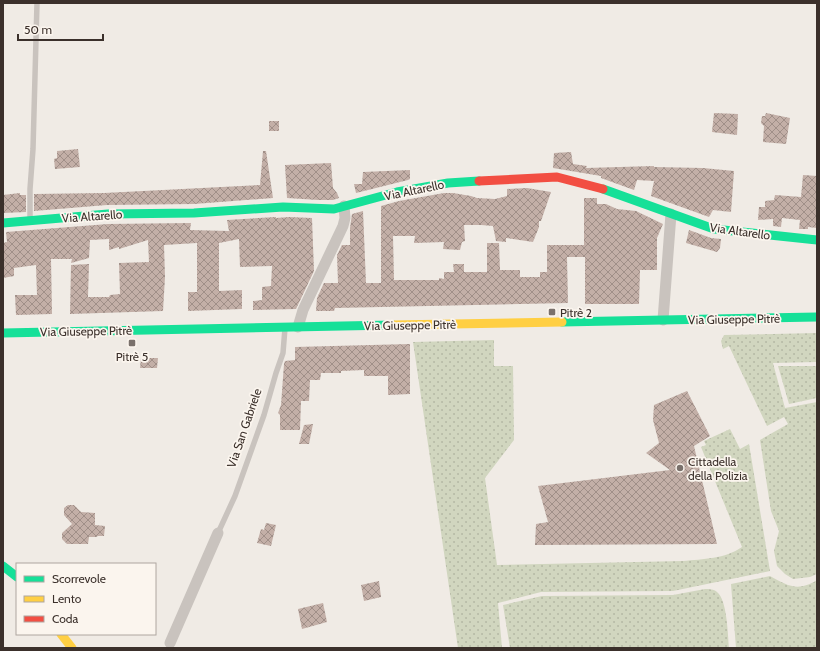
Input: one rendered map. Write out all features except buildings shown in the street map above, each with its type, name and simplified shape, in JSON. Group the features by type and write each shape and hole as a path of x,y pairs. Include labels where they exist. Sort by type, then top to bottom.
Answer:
{"street":[{"name":"Via Altarello","path":"3,223 108,214 194,213 283,207 334,209 397,192 448,182 557,177 597,187 714,229 817,240"},
{"path":"298,328 304,310 343,226 345,218 344,206"},
{"path":"663,320 671,214"},
{"name":"Via Giuseppe Pitrè","path":"3,333 817,317"},
{"path":"169,646 218,533"},
{"path":"3,566 16,576"},
{"path":"62,635 72,648"}],"lane":[{"path":"30,220 37,3"},
{"name":"Via San Gabriele","path":"218,533 235,496 264,415 283,353 286,328"}],"green space":[{"path":"817,333 817,362 773,363 785,408 817,402 817,574 810,577 793,579 777,566 774,551 779,531 771,511 760,440 788,424 784,417 767,426 729,346 723,349 721,341 724,335"},
{"path":"494,340 494,366 513,366 514,440 485,478 497,565 683,561 714,558 728,554 742,547 701,447 706,445 704,441 730,429 740,449 749,444 770,571 673,591 541,592 498,603 502,648 458,648 413,342"},
{"path":"778,366 817,366 817,398 789,404"},
{"path":"770,576 782,583 799,587 817,580 817,648 736,648 731,584"},
{"path":"705,589 716,591 723,602 729,648 510,648 503,605 542,596 673,595"}],"traffic: fast":[{"path":"3,223 108,214 194,213 283,207 334,209 397,192 448,183 479,181"},
{"path":"603,189 714,229 817,240"},
{"path":"562,322 817,317"},
{"path":"3,333 393,325"},
{"path":"3,566 16,576"}],"traffic: slow":[{"path":"393,325 562,322"},
{"path":"62,635 72,648"}],"traffic: jam":[{"path":"479,181 557,177 603,189"}],"place":[{"name":"Pitrè 2","path":"552,312"},
{"name":"Pitrè 5","path":"132,343"},
{"name":"Cittadella della Polizia","path":"680,468"}]}
